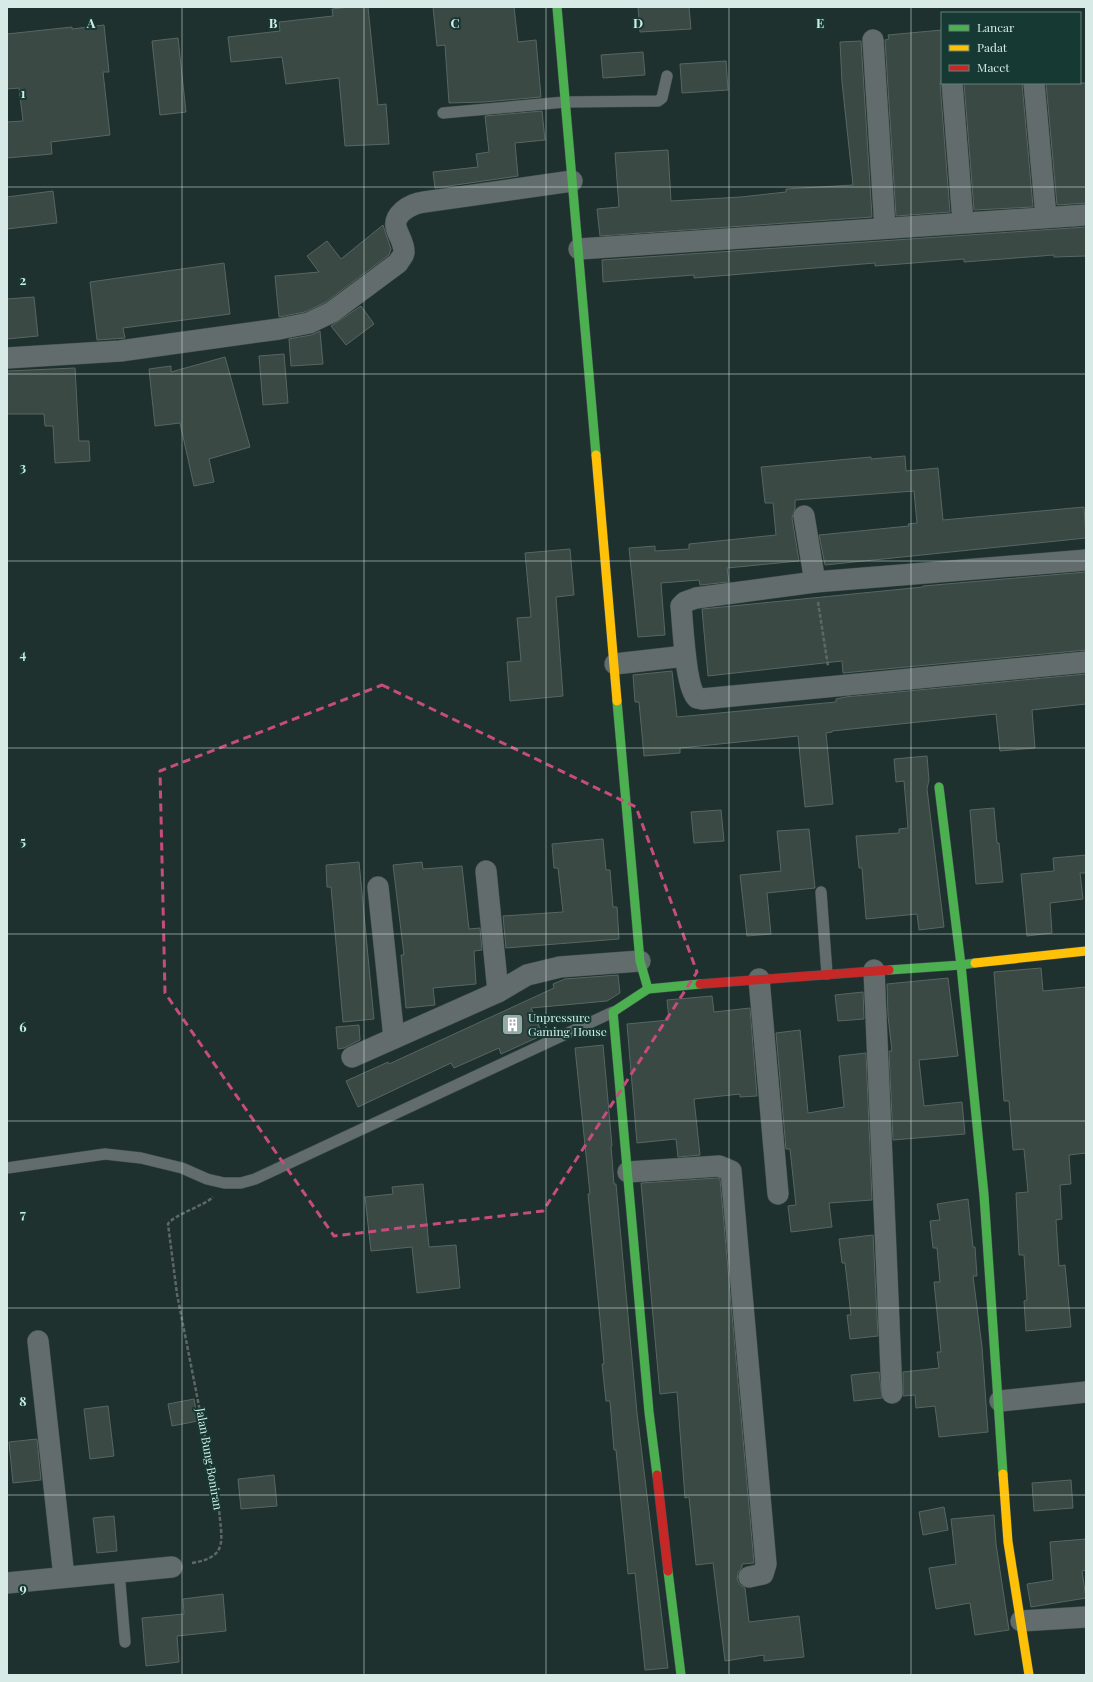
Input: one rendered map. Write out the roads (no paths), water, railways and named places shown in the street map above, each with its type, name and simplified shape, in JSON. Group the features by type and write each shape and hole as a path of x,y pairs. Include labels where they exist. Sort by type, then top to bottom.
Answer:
{"street":[{"path":"557,7 640,961 648,989"},
{"path":"873,40 885,228"},
{"path":"952,84 963,222"},
{"path":"1034,84 1046,217"},
{"path":"7,358 120,351 279,329 309,323 332,312 398,263 404,250 395,224 397,216 408,206 424,202 572,181"},
{"path":"579,248 1086,215"},
{"path":"804,516 814,582"},
{"path":"1086,560 814,582 696,598 685,602 681,606 685,656 693,693 697,698 1086,662"},
{"path":"615,664 685,656"},
{"path":"939,787 965,993 984,1195 1000,1401 1008,1542 1029,1675"},
{"path":"486,871 498,992"},
{"path":"378,887 394,1038"},
{"path":"681,1675 649,1412 613,1012 648,989 961,964 1086,951"},
{"path":"352,1057 498,992 527,975 539,971 560,967 640,961"},
{"path":"874,970 892,1393"},
{"path":"759,979 778,1194"},
{"path":"628,1172 719,1166 731,1171 766,1564 765,1571 762,1574 749,1577"},
{"path":"38,1340 64,1577"},
{"path":"1000,1401 1086,1392"},
{"path":"7,1583 172,1567"},
{"path":"1021,1621 1086,1617"}],"lane":[{"path":"443,113 565,102 658,101 662,98 667,76"},
{"path":"821,892 827,974"},
{"path":"7,1168 105,1154 141,1158 182,1168 207,1179 224,1183 241,1183 255,1179 613,1012"},
{"path":"119,1572 125,1642"}],"place":[{"name":"Unpressure Gaming House","path":"513,1025"}]}
